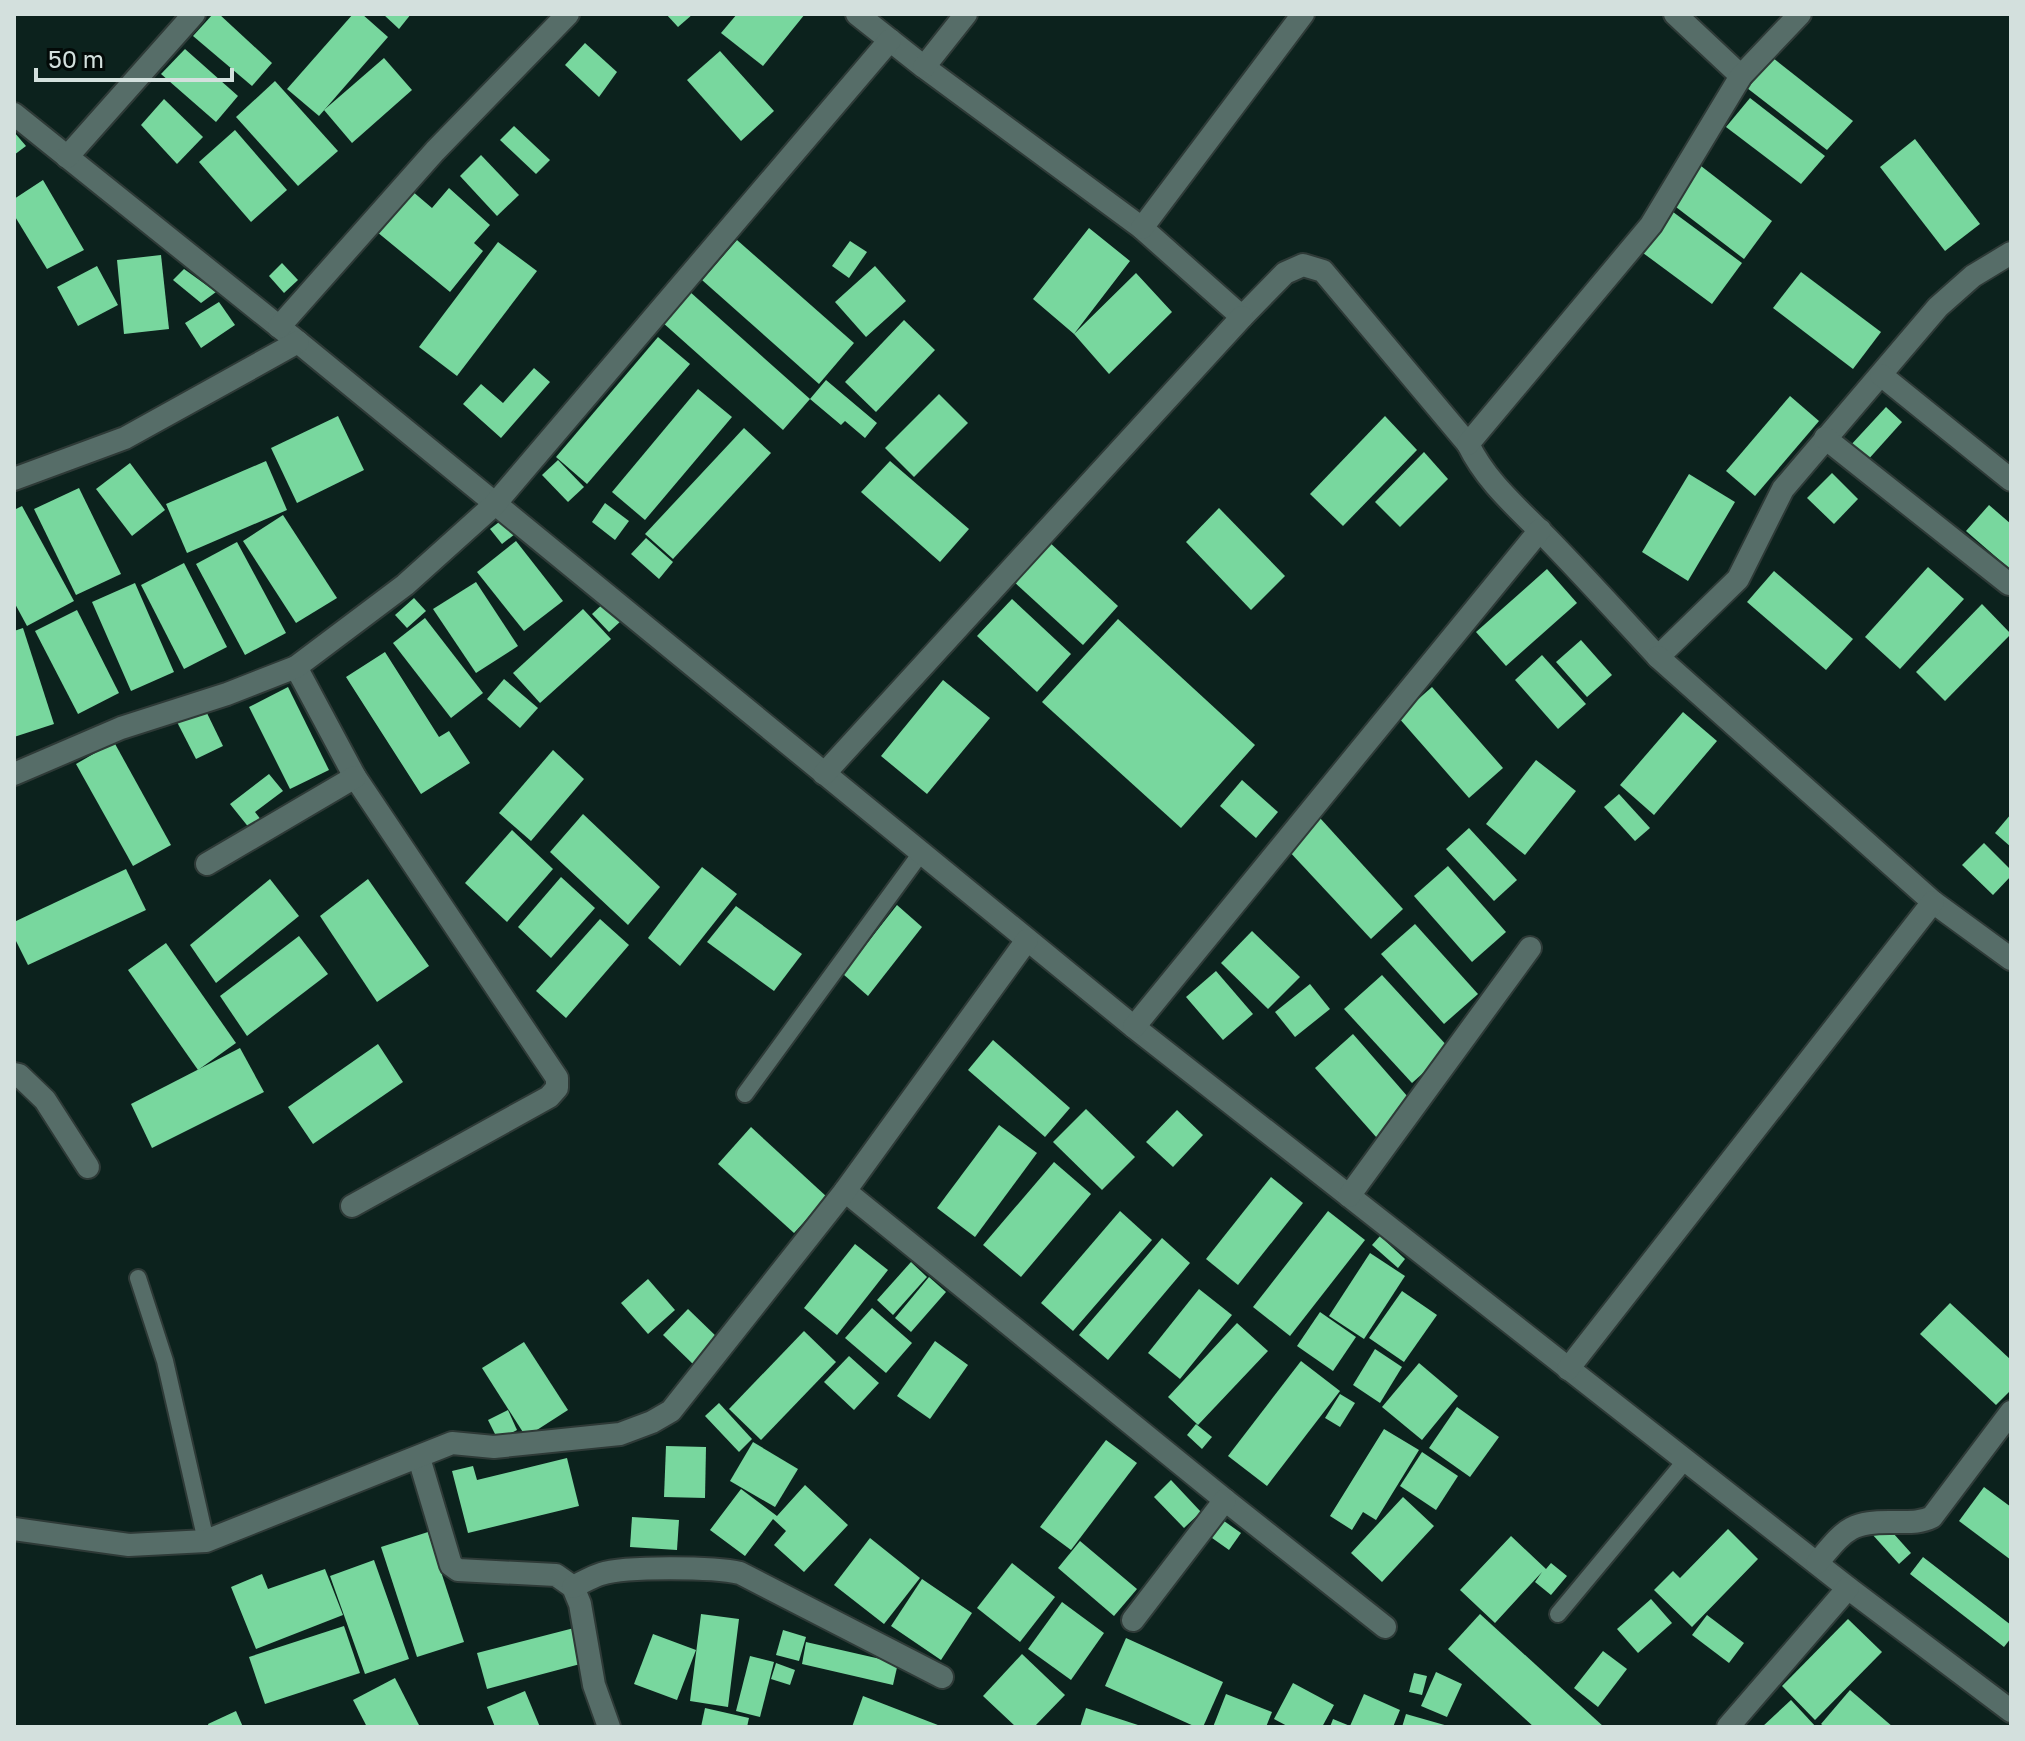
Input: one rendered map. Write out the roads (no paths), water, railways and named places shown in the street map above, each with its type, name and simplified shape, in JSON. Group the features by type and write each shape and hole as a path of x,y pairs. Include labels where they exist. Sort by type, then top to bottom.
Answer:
{"street":[{"path":"67,157 194,14"},
{"path":"279,327 435,151 568,14"},
{"path":"857,14 1142,228 1242,317"},
{"path":"924,67 966,14"},
{"path":"1142,228 1303,14"},
{"path":"1675,14 1741,76"},
{"path":"1468,444 1651,225 1741,76 1800,14"},
{"path":"14,774 121,728 227,694 296,667 405,585 495,504 890,40"},
{"path":"14,114 298,342 1134,1027 1848,1588 2011,1711"},
{"path":"1658,657 1738,579 1783,489 1938,307 1973,276 2011,253"},
{"path":"824,774 1242,317 1285,273 1303,265 1323,271 1468,444 1476,462 1496,489 1540,530 1658,657 1933,902 2011,959"},
{"path":"14,479 125,438 298,342"},
{"path":"1881,375 2011,480"},
{"path":"1825,438 2009,584"},
{"path":"1134,1027 1540,530"},
{"path":"296,667 355,777 557,1078 557,1088 549,1097 352,1206"},
{"path":"207,864 355,777"},
{"path":"1568,1369 1933,902"},
{"path":"14,1529 129,1545 206,1541 452,1443 494,1447 620,1434 671,1411 845,1191 1027,940"},
{"path":"1349,1196 1530,948"},
{"path":"14,1074 19,1075 45,1100 88,1167"},
{"path":"845,1191 1385,1627"},
{"path":"1817,1563 1842,1533 1855,1525 1921,1522 1932,1517 2011,1412"},
{"path":"419,1458 451,1565 458,1570 556,1575 573,1587 580,1604 594,1685 609,1727"},
{"path":"1133,1620 1225,1500"},
{"path":"573,1587 602,1573 620,1570 722,1569 740,1573 942,1677"},
{"path":"1728,1727 1848,1588"}],"lane":[{"path":"745,1094 921,853"},
{"path":"138,1278 165,1361 206,1541"},
{"path":"1558,1614 1686,1460"}]}
